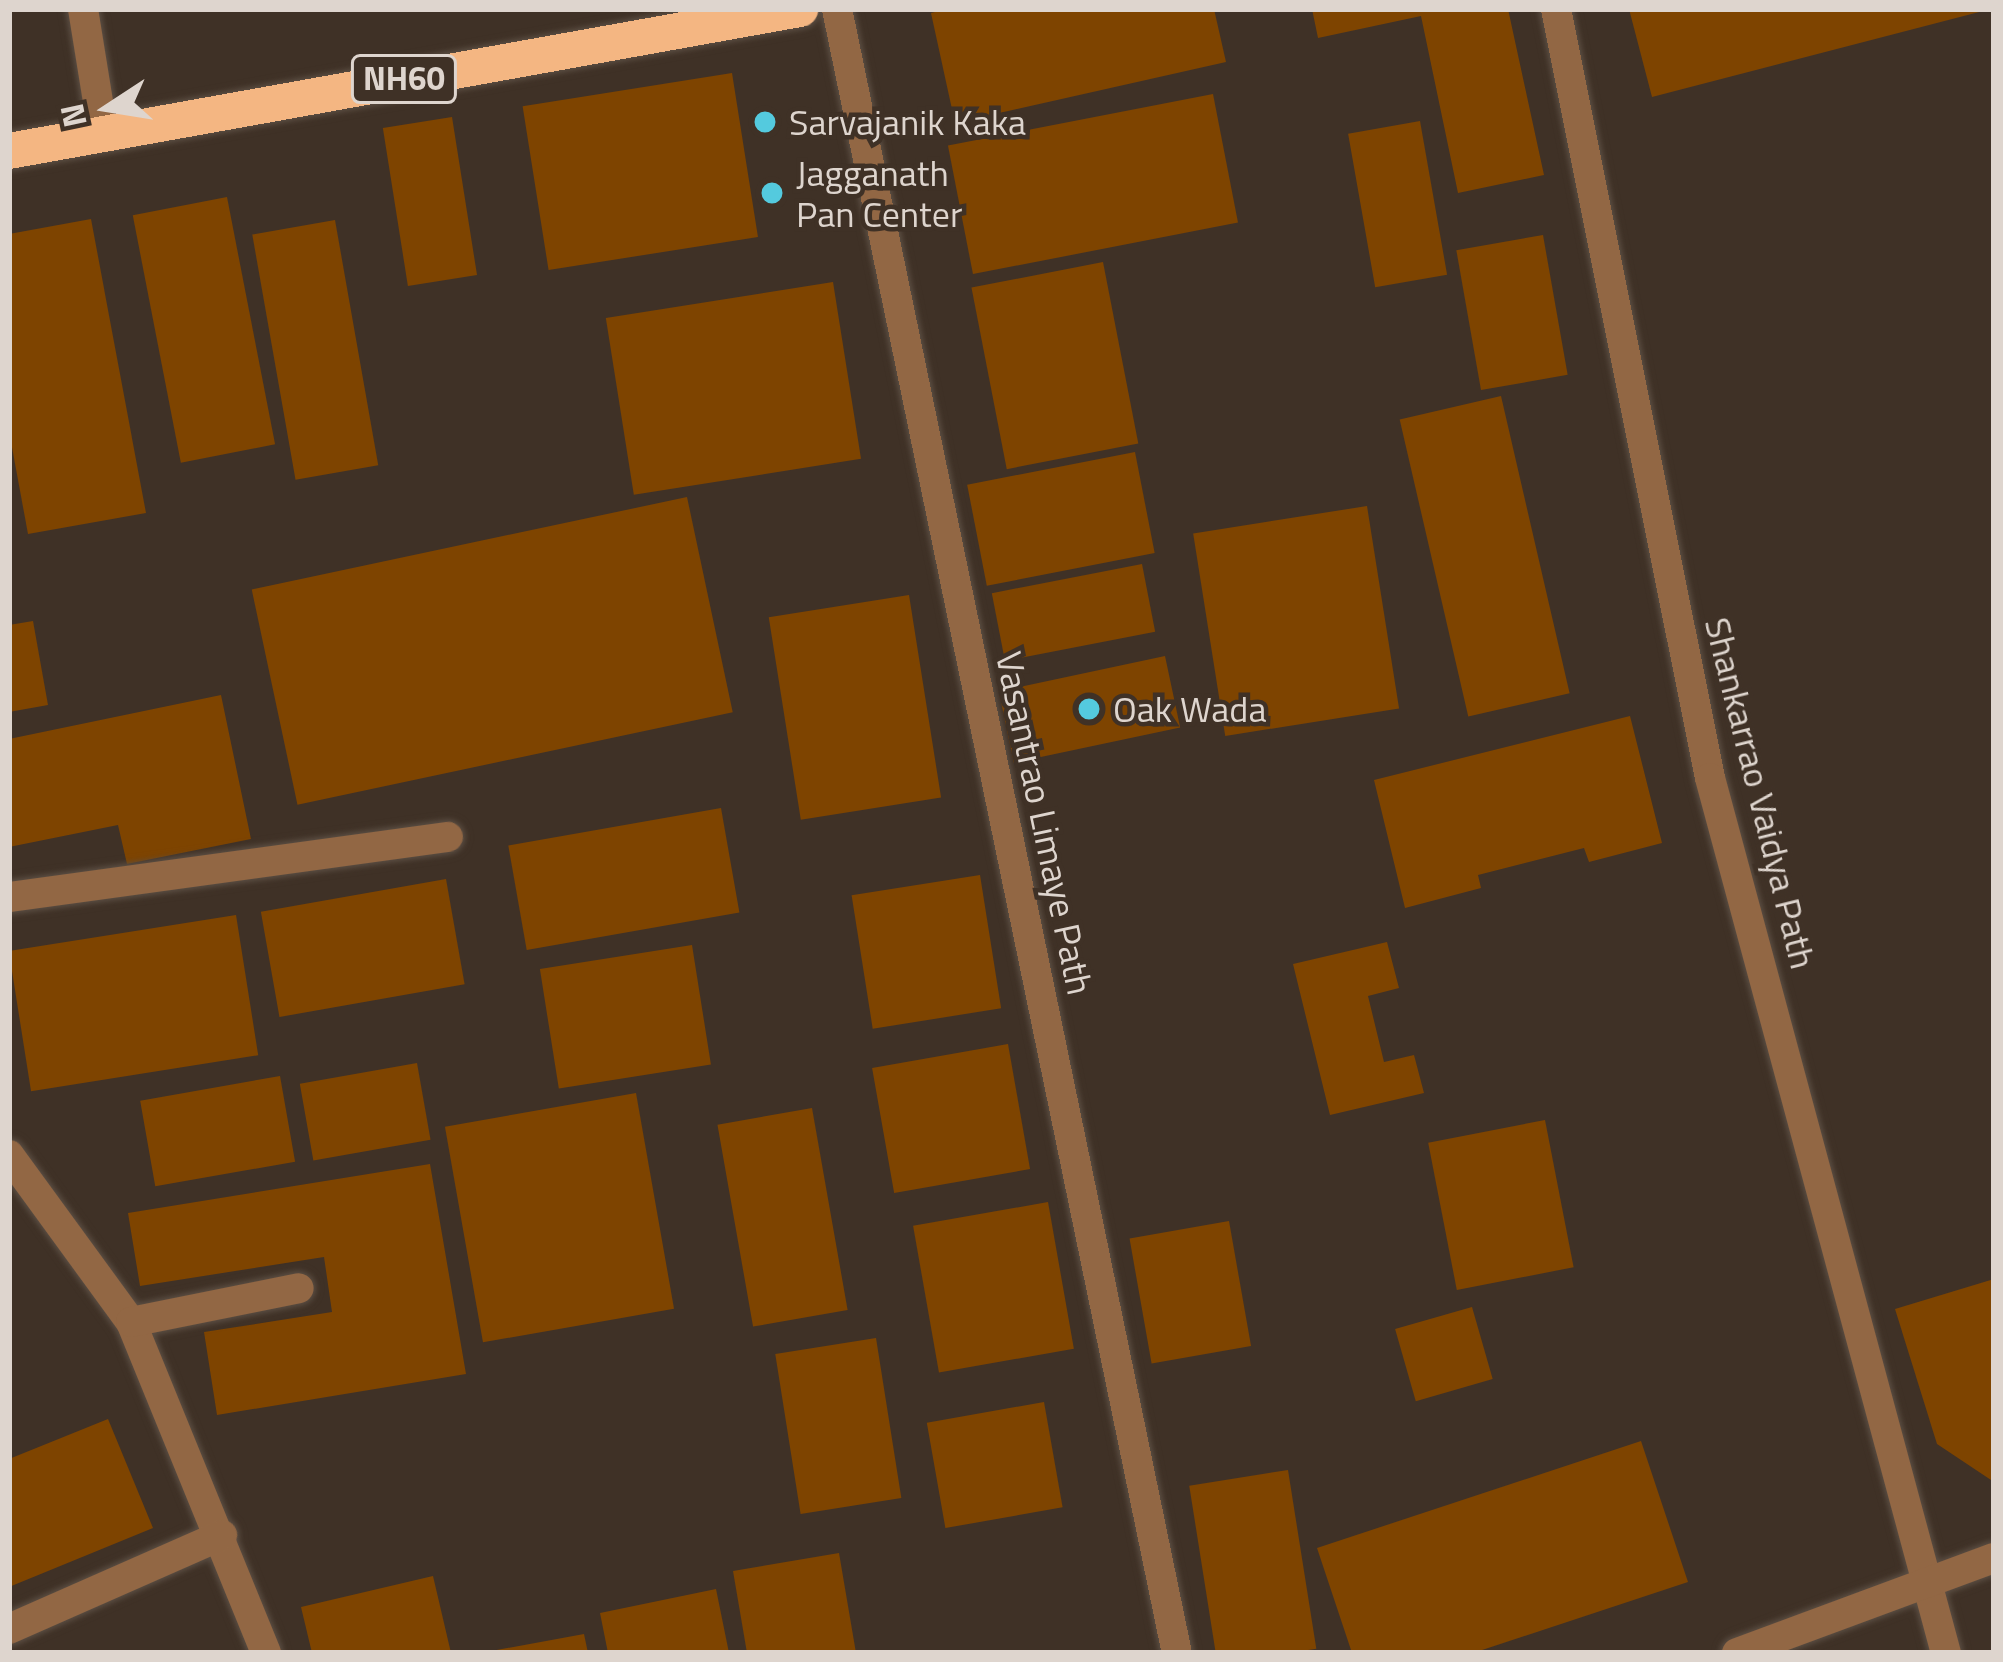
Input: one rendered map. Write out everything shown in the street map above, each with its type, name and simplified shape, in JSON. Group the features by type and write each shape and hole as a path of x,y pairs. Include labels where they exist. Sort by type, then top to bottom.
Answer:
{"highway":[{"name":"NH60","path":"9,151 800,9"}],"street":[{"path":"83,9 103,133"},
{"name":"Vasantrao Limaye Path","path":"837,9 1177,1653"},
{"name":"Shankarrao Vaidya Path","path":"1556,9 1711,778 1924,1588 1946,1653"},
{"path":"9,897 448,838"},
{"path":"9,1155 131,1322 222,1535 266,1653"},
{"path":"131,1322 299,1288"},
{"path":"9,1629 222,1535"},
{"path":"1737,1653 1924,1588 1994,1558"}],"building":[{"path":"947,9 1214,9 1226,62 955,123 931,13"},
{"path":"1312,9 1508,9 1544,175 1458,193 1421,16 1318,38"},
{"path":"1629,9 1983,9 1983,11 1652,97"},
{"path":"732,73 758,237 549,270 523,106"},
{"path":"1213,94 1238,223 973,274 948,146"},
{"path":"452,117 477,275 408,286 383,128"},
{"path":"1420,121 1447,275 1375,287 1348,134"},
{"path":"227,197 275,444 181,463 133,215"},
{"path":"91,219 146,513 28,534 9,431 9,234"},
{"path":"335,220 378,465 296,480 252,235"},
{"path":"1543,235 1568,375 1481,390 1456,250"},
{"path":"1103,262 1138,444 1007,469 971,288"},
{"path":"833,282 861,459 634,495 606,318"},
{"path":"1501,396 1570,693 1468,717 1400,419"},
{"path":"1135,452 1155,553 987,586 967,485"},
{"path":"687,497 733,712 297,805 252,590"},
{"path":"1367,506 1399,708 1225,736 1193,534"},
{"path":"1142,564 1155,632 1005,661 992,593"},
{"path":"909,595 941,797 801,820 769,617"},
{"path":"33,621 48,705 9,712 9,625"},
{"name":"Oak Wada","path":"1165,656 1180,727 1014,763 999,691"},
{"path":"221,695 251,839 127,864 118,825 9,847 9,739"},
{"path":"1630,716 1662,843 1589,862 1584,848 1478,875 1481,888 1405,908 1374,780"},
{"path":"721,808 739,912 527,950 508,846"},
{"path":"980,875 1001,1008 873,1029 852,895"},
{"path":"446,879 465,984 279,1017 261,912"},
{"path":"236,915 258,1055 31,1091 9,951"},
{"path":"1387,942 1399,988 1368,996 1384,1062 1414,1055 1424,1093 1330,1115 1293,964"},
{"path":"692,945 711,1065 559,1089 540,969"},
{"path":"1008,1044 1030,1169 894,1193 872,1068"},
{"path":"417,1063 431,1140 313,1160 300,1084"},
{"path":"280,1076 295,1162 155,1186 140,1101"},
{"path":"636,1093 674,1309 483,1342 445,1127"},
{"path":"812,1108 848,1310 753,1327 717,1125"},
{"path":"1545,1120 1574,1267 1457,1290 1428,1143"},
{"path":"430,1164 466,1374 217,1415 204,1332 332,1312 324,1257 140,1286 128,1213"},
{"path":"1048,1202 1074,1349 939,1373 913,1226"},
{"path":"1229,1221 1251,1346 1152,1364 1130,1239"},
{"path":"1994,1279 1994,1482 1937,1444 1895,1309"},
{"path":"1472,1307 1493,1379 1416,1401 1395,1329"},
{"path":"876,1338 901,1498 801,1514 775,1354"},
{"path":"1044,1402 1063,1507 945,1528 927,1423"},
{"path":"108,1419 153,1528 9,1587 9,1459"},
{"path":"1641,1441 1688,1582 1473,1653 1352,1653 1317,1548"},
{"path":"1288,1470 1316,1649 1216,1653 1189,1486"},
{"path":"839,1553 856,1653 747,1653 733,1571"},
{"path":"433,1576 451,1653 312,1653 301,1607"},
{"path":"716,1589 729,1653 608,1653 600,1613"},
{"path":"584,1634 588,1653 491,1653 491,1651"}],"place":[{"name":"Sarvajanik Kaka","path":"765,122"},
{"name":"Jagganath Pan Center","path":"772,193"},
{"name":"Oak Wada","path":"1089,709"}]}
